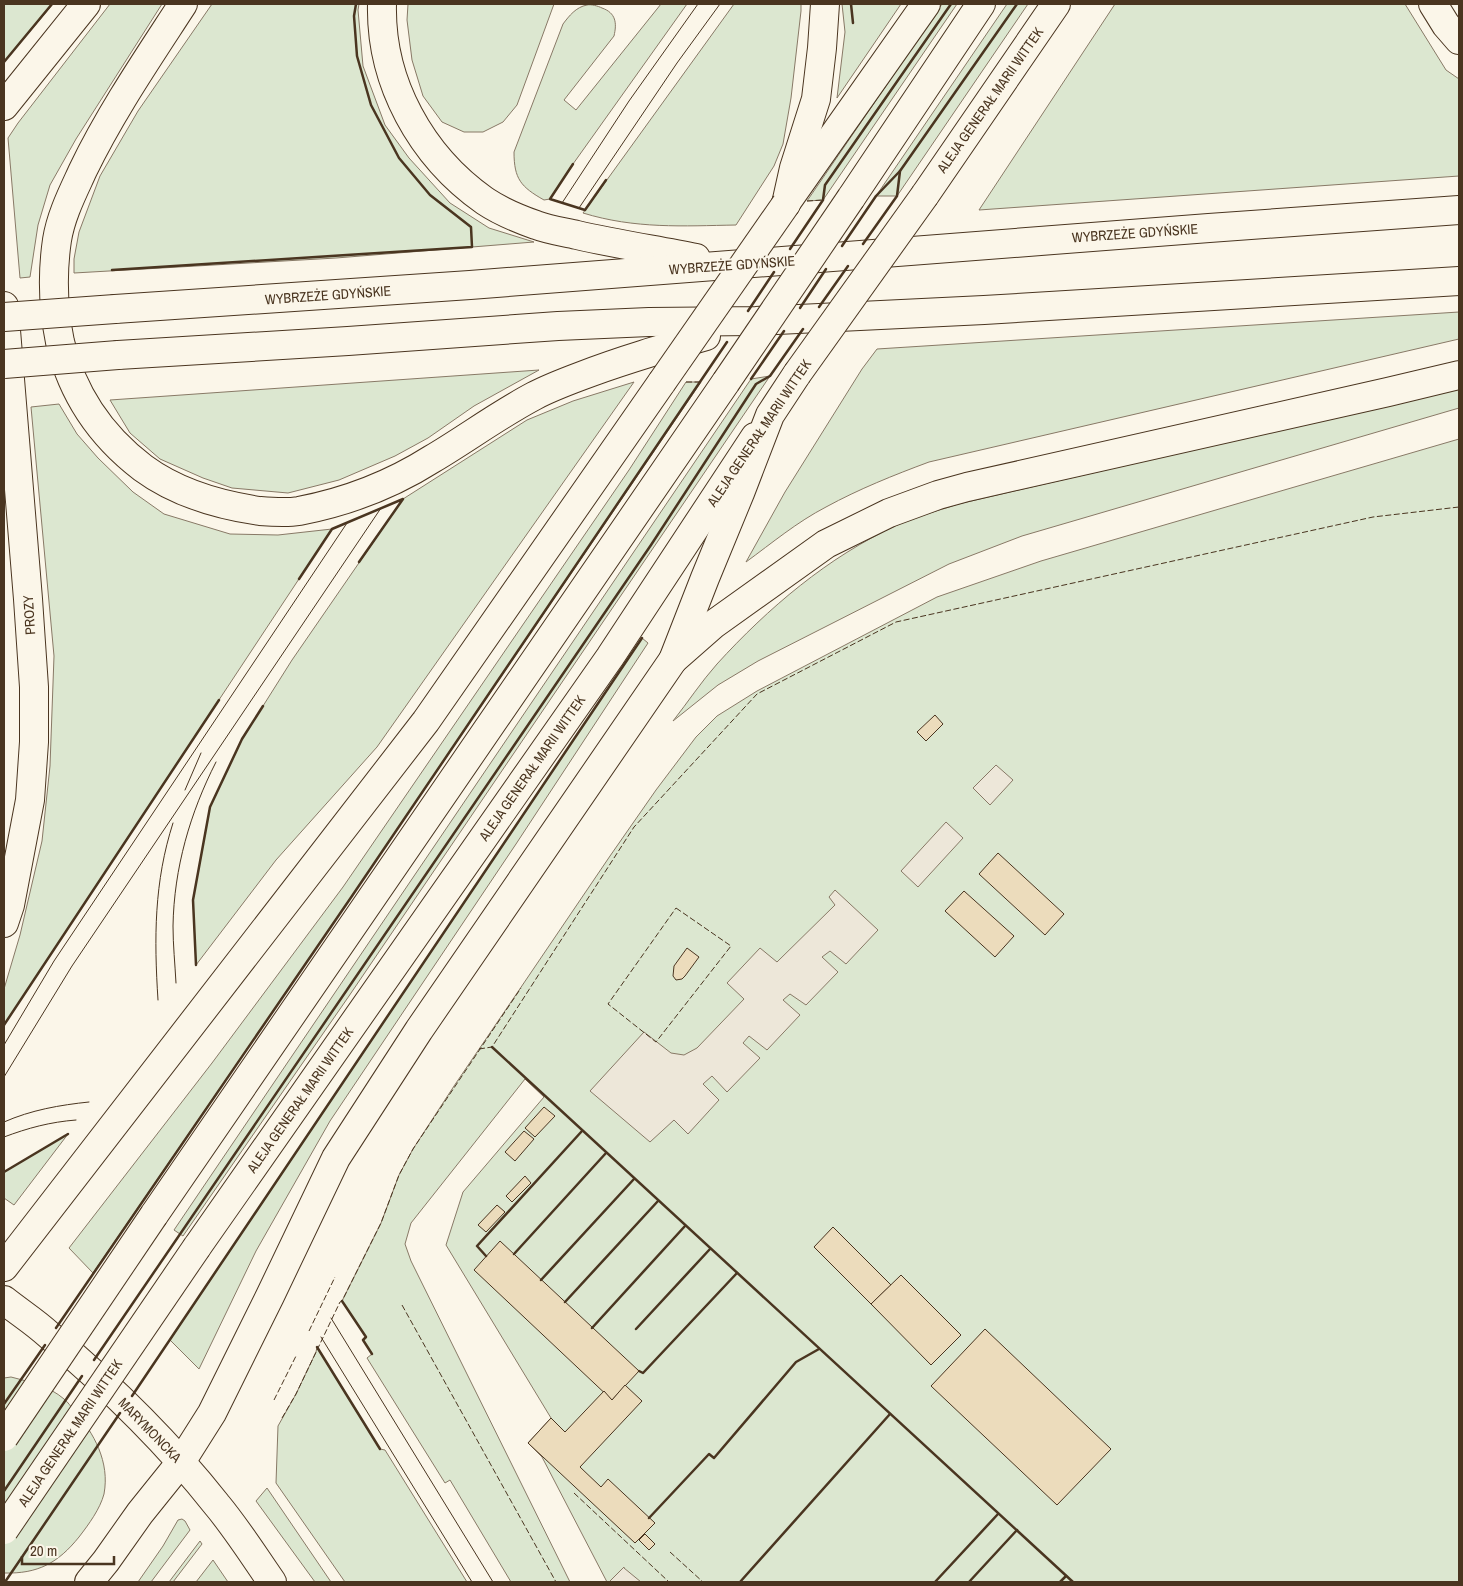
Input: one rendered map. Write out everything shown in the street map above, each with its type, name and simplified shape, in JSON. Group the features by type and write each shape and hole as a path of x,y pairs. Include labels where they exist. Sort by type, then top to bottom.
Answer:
{"main road":[{"path":"8,101 86,4"},
{"path":"183,4 112,116 91,153 76,185 64,215 58,238 53,287 56,324 64,356 76,388 93,418 110,439 130,458 172,486 209,501 237,508 267,512 294,512 353,498 432,460 501,415 556,385 621,360 756,321"},
{"path":"382,4 386,55 395,86 409,114 422,137 440,161 463,184 486,202 538,226 608,242 734,264"},
{"path":"786,204 794,168 816,100 825,4"},
{"path":"4,1267 426,721 926,4"},
{"path":"4,1437 154,1215 726,382 981,4"},
{"name":"ALEJA GENERAŁ MARII WITTEK","path":"4,1530 197,1247 610,657 797,374 1056,4"},
{"path":"1433,4 1459,40"},
{"name":"WYBRZEŻE GDYŃSKIE","path":"4,317 460,286 1459,210"},
{"path":"4,364 558,326 649,322 756,321 984,310 1459,280"},
{"name":"PROZY","path":"4,306 28,599 34,687 34,742 30,800 10,905 4,923"},
{"path":"673,660 721,618 826,544 882,516 912,504 967,487 1378,395 1459,375"},
{"path":"89,1582 140,1513 181,1462 215,1407 336,1158 419,1030 673,660 770,415"},
{"name":"MARYMONCKA","path":"4,1300 48,1334 110,1388 181,1462 218,1505 272,1582"}],"green space":[{"path":"4,4 53,4 4,62"},
{"path":"110,4 162,4 76,139 50,185 38,225 30,277 20,278 8,138"},
{"path":"212,4 359,4 363,66 385,125 409,158 450,203 489,228 534,242 336,258 74,273 74,259 79,232 100,176 138,111"},
{"path":"408,4 554,4 517,105 503,122 483,132 464,132 442,122 423,96 412,60 407,20"},
{"path":"661,4 687,4 550,199 544,200 530,191 517,176 514,152 563,24 576,10 589,5 607,10 613,16 615,23 614,36 564,100 576,110"},
{"path":"734,4 801,4 791,98 783,144 774,166 736,225 678,226 640,224 621,222 583,213"},
{"path":"842,4 901,4 837,98 845,32"},
{"path":"942,4 957,4 823,200 807,201"},
{"path":"1007,4 1028,4 897,196 876,196"},
{"path":"1115,4 1405,4 1446,70 1459,79 1459,176 979,210"},
{"path":"1459,312 1459,339 929,462 851,494 815,513 746,562 785,492 862,369 877,349"},
{"path":"539,370 474,406 428,438 395,456 339,480 288,493 232,488 203,478 160,459 130,433 110,400"},
{"path":"770,376 349,996 183,1236 174,1230 751,379"},
{"path":"634,382 377,747 276,860 196,965 193,900 210,807 242,739 292,660 403,499 527,420 573,401"},
{"path":"686,382 701,382 93,1273 69,1248 212,1063 343,887 629,470"},
{"path":"1459,388 1459,408 1022,536 949,564 758,661 718,685 673,721 717,664 778,604 823,568 847,552 904,522 958,504"},
{"path":"59,404 77,434 98,458 133,492 164,514 230,534 278,535 332,529 4,1025 4,989 20,935 42,841 50,766 54,656 31,407"},
{"path":"1459,439 1459,1582 607,1582 542,1457 528,1443 551,1418 446,1245 463,1192 544,1097 525,1079 411,1223 405,1244 411,1261 570,1582 511,1582 450,1480 445,1483 367,1358 372,1354 363,1340 366,1337 342,1301 381,1223 399,1175 413,1149 610,856 696,737 717,716 757,691 937,597 1041,561"},
{"path":"642,638 648,643 330,1121 256,1251 199,1369 170,1340"},
{"path":"68,1134 14,1205 4,1198 4,1172"},
{"path":"317,1347 380,1449 385,1450 467,1582 345,1582 276,1483 278,1426 296,1394"},
{"path":"11,1377 46,1388 68,1403 94,1438 105,1471 105,1482 104,1494 94,1516 79,1537 63,1554 37,1569 4,1573 4,1378"},
{"path":"267,1488 331,1582 315,1582 256,1501"},
{"path":"182,1519 190,1530 151,1582 138,1582 178,1520"},
{"path":"200,1541 202,1544 173,1582 169,1582"},
{"path":"213,1560 228,1582 196,1582"}],"shaded area":[{"path":"996,765 1013,780 990,805 973,788"},
{"path":"946,822 963,838 918,887 901,871"},
{"path":"835,890 878,930 846,964 830,951 822,957 838,972 806,1005 790,994 783,1000 800,1015 767,1050 749,1036 743,1043 760,1058 727,1092 712,1076 703,1084 719,1100 688,1134 674,1120 650,1142 590,1091 644,1032 671,1053 684,1055 697,1048 744,999 727,983 760,948 777,962 835,905 829,897"},
{"path":"624,1568 641,1582 609,1582"}],"building":[{"path":"935,715 943,724 926,741 917,732"},
{"path":"998,853 1064,914 1045,935 979,874"},
{"path":"964,891 1014,936 995,957 945,911"},
{"path":"687,948 699,957 682,979 676,980 673,976 674,966"},
{"path":"544,1107 555,1116 535,1137 525,1128"},
{"path":"524,1131 534,1139 515,1161 505,1152"},
{"path":"525,1176 531,1183 512,1202 506,1196"},
{"path":"497,1205 505,1212 486,1232 478,1225"},
{"path":"833,1227 891,1285 871,1304 814,1247"},
{"path":"500,1241 639,1371 612,1400 474,1270"},
{"path":"901,1275 961,1335 931,1365 871,1304"},
{"path":"985,1329 1111,1449 1057,1505 931,1386"},
{"path":"625,1385 642,1401 580,1467 601,1487 608,1479 655,1523 635,1543 528,1443 551,1418 565,1432 604,1391 612,1400"},
{"path":"645,1534 655,1544 649,1550 639,1540"}],"tram line":[{"path":"562,203 629,101 698,4"},
{"path":"579,208 677,63 720,4"},
{"path":"4,1077 72,966 381,508"},
{"path":"4,1045 54,961 347,523"},
{"path":"185,790 201,753"},
{"path":"176,983 173,926 176,883 191,821 216,762"},
{"path":"158,1000 157,910 162,867 173,823"},
{"path":"4,1122 46,1109 89,1102"},
{"path":"4,1137 39,1126 76,1120"},
{"path":"331,1318 493,1582"},
{"path":"321,1337 472,1582"}],"fence":[{"path":"807,201 823,200"},
{"path":"686,382 701,382"},
{"path":"479,1049 492,1047 634,827 757,694 896,622 1373,517 1459,507"},
{"path":"676,908 731,946 656,1042 608,1004 676,908"},
{"path":"282,1418 296,1394 340,1302 381,1223 399,1175 413,1149 521,988"},
{"path":"4,1172 68,1134"},
{"path":"309,1331 335,1277"},
{"path":"402,1305 556,1582"},
{"path":"274,1400 296,1356"},
{"path":"574,1493 669,1582"},
{"path":"670,1552 703,1582"}],"wall":[{"path":"4,62 52,4"},
{"path":"112,270 472,247 471,227 430,195 399,158 371,105 357,56 354,16 356,4"},
{"path":"851,4 853,23"},
{"path":"790,249 823,200 825,185 951,4"},
{"path":"863,244 897,196 900,171 1017,4"},
{"path":"573,164 550,199 585,210 606,180"},
{"path":"842,246 876,196 900,171"},
{"path":"819,307 848,266"},
{"path":"800,308 826,269"},
{"path":"748,311 774,272"},
{"path":"94,1360 651,545 756,384 770,376 803,329"},
{"path":"751,379 784,331"},
{"path":"56,1328 352,896 727,342"},
{"path":"299,579 332,529 403,499 359,562"},
{"path":"132,1396 642,638"},
{"path":"4,1025 219,700"},
{"path":"196,965 193,900 210,807 242,739 263,706"},
{"path":"492,1047 1073,1582"},
{"path":"486,1256 477,1246 582,1131"},
{"path":"4,1172 68,1134"},
{"path":"514,1254 606,1153"},
{"path":"541,1280 634,1179"},
{"path":"565,1302 658,1201"},
{"path":"592,1328 685,1226"},
{"path":"636,1329 710,1249"},
{"path":"639,1371 643,1373 737,1273"},
{"path":"342,1301 366,1337 363,1340 372,1354"},
{"path":"4,1404 45,1345"},
{"path":"317,1347 380,1449"},
{"path":"649,1518 709,1454 714,1458 796,1362 819,1349"},
{"path":"4,1491 82,1376"},
{"path":"5,1582 120,1413"},
{"path":"740,1582 890,1414"},
{"path":"935,1582 998,1514"},
{"path":"969,1582 1017,1530"},
{"path":"1060,1582 1066,1576"}]}
